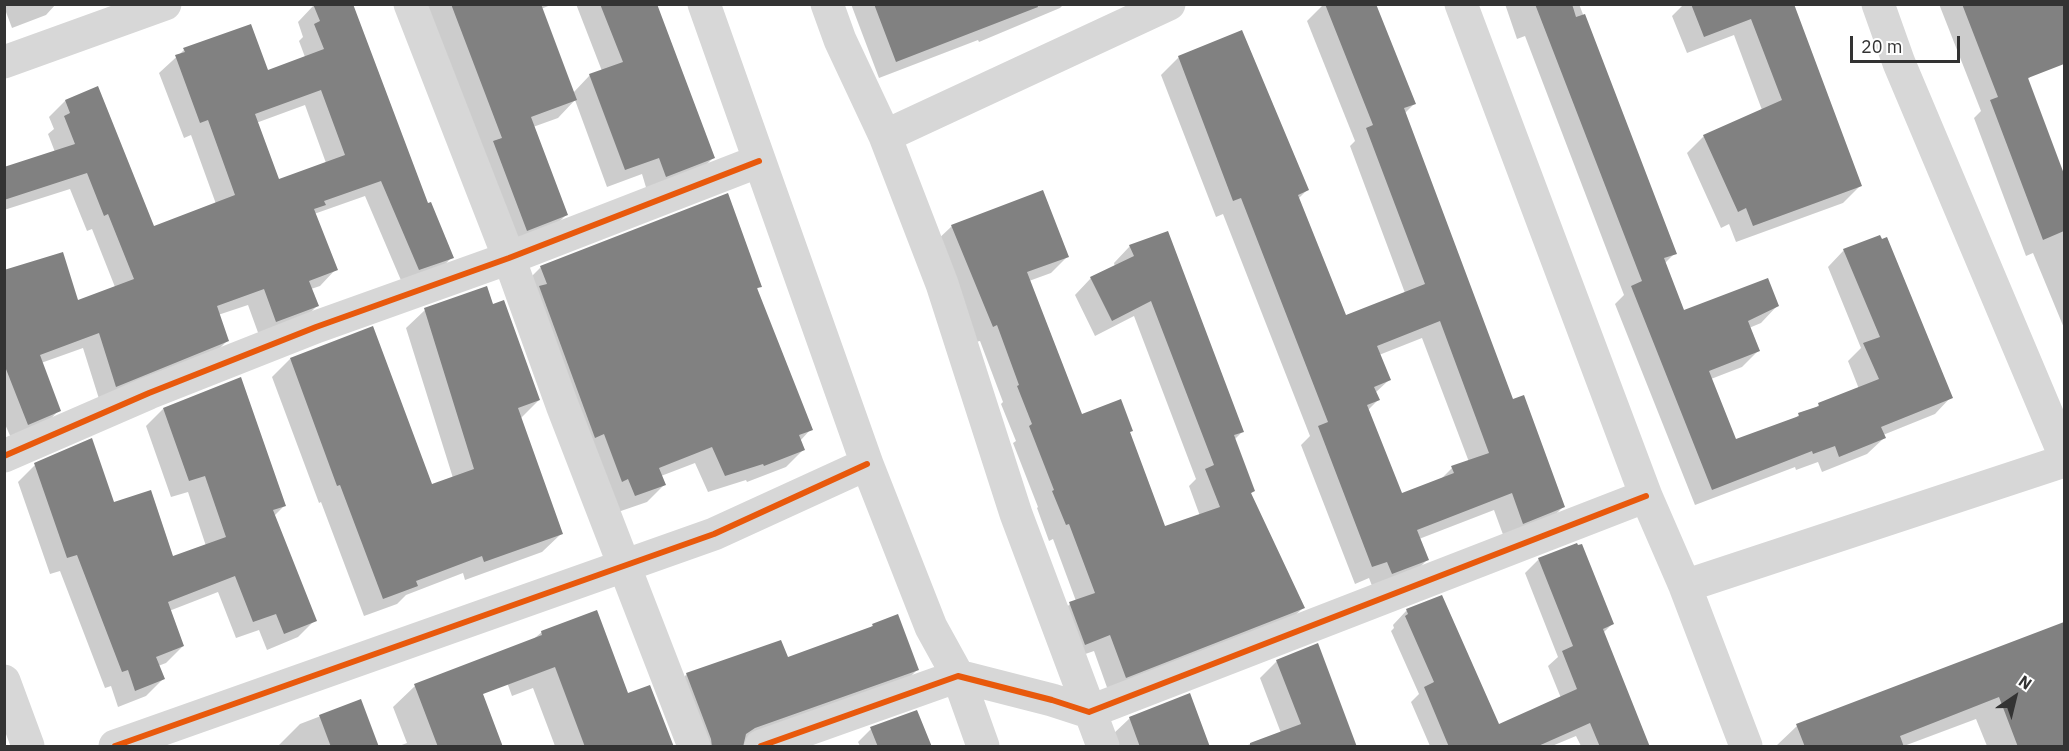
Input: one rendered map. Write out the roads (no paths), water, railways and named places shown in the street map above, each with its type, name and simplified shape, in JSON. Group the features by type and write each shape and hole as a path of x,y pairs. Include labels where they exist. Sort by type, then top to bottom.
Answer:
{"street":[{"path":"4,62 165,4"},
{"path":"410,4 694,747"},
{"path":"704,4 867,464 931,627 958,676 982,747"},
{"path":"827,4 840,40 885,136 942,284 1016,514 1103,747"},
{"path":"885,136 1123,14 1169,4"},
{"path":"1461,4 1646,496 1685,586 1746,747"},
{"path":"1878,4 1904,74 2064,454"},
{"path":"4,456 149,393 294,336 509,258 759,161"},
{"path":"1685,586 2064,460"},
{"path":"115,747 714,534 867,464"},
{"path":"761,747 958,676 1089,712 1646,496"},
{"path":"4,681 28,747"}]}
